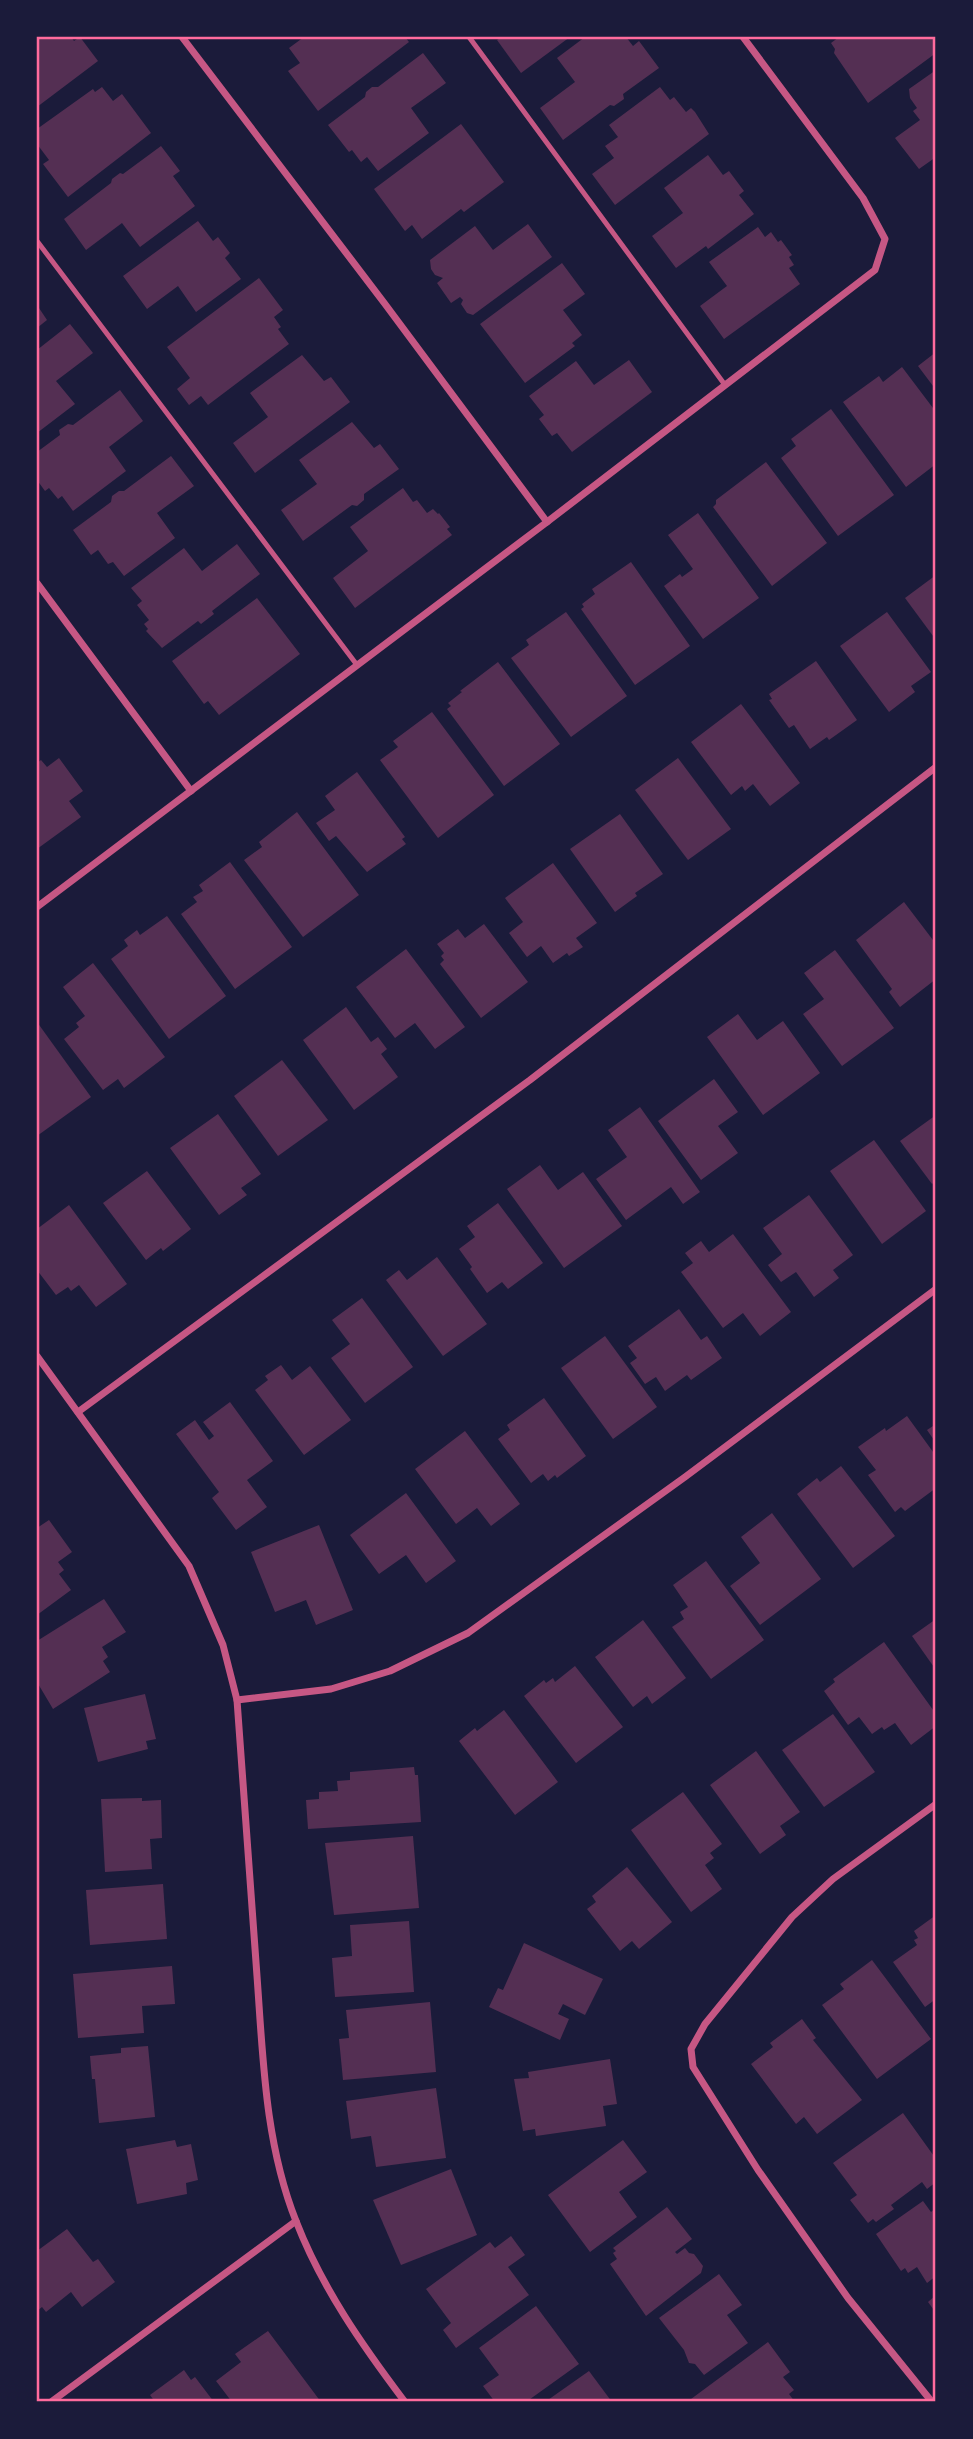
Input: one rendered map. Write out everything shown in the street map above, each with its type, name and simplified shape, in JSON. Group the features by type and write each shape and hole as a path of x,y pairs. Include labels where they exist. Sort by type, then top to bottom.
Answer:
{"street":[{"path":"182,37 385,303 547,522"},
{"path":"37,907 547,522 875,270 885,239 863,198 743,37"},
{"path":"37,583 191,791"},
{"path":"78,1412 530,1080 936,767"},
{"path":"237,1700 331,1689 390,1671 468,1633 685,1477 936,1289"},
{"path":"37,1356 189,1566 223,1645 237,1700 267,2103 281,2176 296,2221 332,2299 358,2341 405,2402"},
{"path":"932,2402 848,2298 758,2170 693,2067 691,2049 705,2024 792,1917 833,1879 936,1804"},
{"path":"51,2402 296,2221"}],"lane":[{"path":"469,37 725,386"},
{"path":"37,241 357,666"}],"building":[{"path":"37,37 71,37 74,41 80,37 98,61 37,107"},
{"path":"304,37 405,37 409,42 318,111 288,71 300,63 289,48"},
{"path":"502,37 570,37 521,73 497,40"},
{"path":"585,37 626,37 633,46 639,41 659,68 623,94 624,99 614,106 610,105 563,140 540,108 575,82 557,58"},
{"path":"839,37 936,37 936,53 868,103 834,53 835,49 831,43"},
{"path":"423,53 446,83 411,108 429,133 378,171 367,157 361,162 352,150 349,152 328,125 365,97 372,87 378,87"},
{"path":"936,70 936,157 919,169 895,138 920,120 913,111 917,108 910,98 909,89"},
{"path":"102,87 113,101 122,94 151,133 68,197 43,164 49,160 37,144 37,129 93,89 95,92"},
{"path":"660,87 670,100 674,97 686,112 691,108 709,134 615,205 592,174 614,158 605,146 618,137 609,125"},
{"path":"461,124 504,182 464,212 461,209 422,239 412,225 405,231 374,189"},
{"path":"161,146 180,171 173,176 195,206 140,247 122,223 86,250 64,219 111,183 112,179"},
{"path":"708,155 723,175 729,171 744,191 739,195 754,214 708,249 706,246 676,268 652,236 683,213 664,188"},
{"path":"198,221 213,241 218,237 230,253 225,258 241,279 196,312 178,286 147,309 123,276"},
{"path":"528,224 552,257 473,315 467,313 460,297 451,303 437,283 443,278 435,275 430,260 475,226 493,250"},
{"path":"758,227 765,237 771,232 778,242 781,240 792,255 789,257 794,265 789,268 800,284 724,339 700,306 727,286 709,262"},
{"path":"562,263 585,294 563,310 582,335 572,343 575,346 525,383 480,324"},
{"path":"259,278 283,310 274,317 281,327 278,329 289,344 208,405 201,396 189,405 177,389 190,378 167,347"},
{"path":"37,305 47,320 37,328"},
{"path":"70,324 93,353 56,381 75,404 37,433 37,350"},
{"path":"936,352 936,390 918,366"},
{"path":"302,355 324,381 331,377 350,402 255,473 233,443 268,417 250,393"},
{"path":"629,360 652,392 572,452 557,433 552,436 539,419 544,415 529,396 576,361 594,385"},
{"path":"902,367 936,412 936,464 906,487 843,402 879,376 883,382"},
{"path":"120,390 143,421 109,447 126,471 73,511 62,496 58,499 49,488 45,491 37,480 37,452 60,435 59,430 68,424 73,425"},
{"path":"831,409 894,495 838,536 781,458 796,446 791,439"},
{"path":"352,422 374,448 380,444 399,469 364,494 364,500 357,506 352,505 303,541 281,510 317,484 299,460"},
{"path":"171,456 194,486 157,513 175,538 124,576 113,562 108,564 98,550 91,555 73,530 111,502 112,496 124,491"},
{"path":"766,462 827,543 772,586 713,507 716,500"},
{"path":"403,488 413,502 417,500 427,513 433,509 439,513 450,527 447,529 452,535 355,608 333,578 368,551 350,527"},
{"path":"698,513 759,598 703,639 664,586 680,574 682,577 693,569 668,535"},
{"path":"237,544 260,574 212,611 214,614 201,624 198,621 162,648 146,631 148,629 144,624 149,620 137,605 142,601 131,588 184,548 202,571"},
{"path":"631,562 690,646 635,685 581,609 584,607 582,604 595,594 592,589"},
{"path":"936,575 936,640 905,598"},
{"path":"257,598 300,654 219,715 208,701 204,704 172,661"},
{"path":"566,612 627,696 571,737 511,658 529,645 526,640"},
{"path":"887,612 931,672 911,686 915,692 889,712 840,646"},
{"path":"816,661 857,720 829,740 827,737 810,749 794,725 789,728 769,700 772,699 769,694"},
{"path":"498,662 560,744 504,786 447,709 451,706 448,703 462,692 460,691"},
{"path":"741,704 800,783 770,806 753,784 745,791 742,786 731,795 691,742"},
{"path":"432,712 494,795 438,838 380,760 398,747 393,741"},
{"path":"59,758 83,791 69,801 81,817 37,849 37,763 41,760 47,767"},
{"path":"678,758 731,829 688,860 635,790"},
{"path":"357,772 405,837 402,839 406,844 367,872 336,836 329,841 316,823 335,810 325,796"},
{"path":"297,812 359,895 303,937 244,860 262,847 259,842"},
{"path":"620,814 663,874 635,893 637,896 615,912 570,849"},
{"path":"230,862 292,947 235,989 181,914 197,902 193,897 203,891 199,885"},
{"path":"553,863 597,923 576,938 583,947 569,956 567,953 553,963 541,946 527,957 509,933 523,922 505,898"},
{"path":"904,902 936,944 936,979 900,1007 889,992 892,989 856,940"},
{"path":"167,916 226,996 169,1039 111,959 128,946 124,940 137,930 140,935"},
{"path":"484,924 528,982 481,1018 440,964 444,960 441,956 444,953 437,944 458,929 465,938"},
{"path":"406,949 465,1027 435,1049 415,1023 395,1038 356,987"},
{"path":"835,950 894,1028 842,1066 803,1014 824,999 804,973"},
{"path":"93,963 165,1057 124,1088 118,1079 103,1090 64,1039 79,1027 76,1023 85,1016 63,987"},
{"path":"346,1007 371,1042 378,1037 387,1049 381,1054 398,1077 354,1110 303,1040"},
{"path":"738,1014 757,1040 783,1021 820,1073 763,1115 707,1037"},
{"path":"37,1022 91,1097 37,1136"},
{"path":"282,1060 328,1120 278,1156 234,1096"},
{"path":"714,1079 738,1112 718,1126 738,1153 701,1180 658,1121"},
{"path":"640,1107 700,1192 683,1204 671,1187 626,1220 596,1179 627,1157 608,1130"},
{"path":"218,1114 261,1174 241,1188 247,1195 219,1215 170,1148"},
{"path":"936,1115 936,1181 932,1184 900,1141"},
{"path":"874,1140 926,1211 882,1244 830,1171"},
{"path":"540,1165 558,1190 583,1172 622,1226 564,1268 507,1189"},
{"path":"147,1171 191,1229 163,1251 161,1248 146,1260 103,1203"},
{"path":"809,1195 853,1255 833,1270 839,1278 814,1297 796,1272 781,1282 768,1265 782,1254 763,1228"},
{"path":"498,1203 543,1263 508,1289 502,1282 487,1293 459,1249 475,1237 467,1226"},
{"path":"69,1205 127,1284 96,1307 79,1285 71,1291 68,1287 56,1295 37,1270 37,1229"},
{"path":"733,1234 791,1312 760,1336 743,1313 723,1328 681,1272 693,1263 685,1253 701,1241 709,1252"},
{"path":"437,1257 487,1324 443,1356 386,1280 399,1270 407,1280"},
{"path":"362,1298 413,1367 365,1403 331,1358 350,1344 332,1320"},
{"path":"679,1309 701,1340 707,1336 722,1358 691,1380 687,1375 665,1391 656,1377 645,1384 630,1363 637,1358 628,1346"},
{"path":"605,1336 657,1407 613,1439 561,1368"},
{"path":"281,1365 292,1380 310,1366 351,1420 304,1455 255,1390 268,1380 265,1376"},
{"path":"544,1398 586,1456 557,1478 555,1475 548,1481 543,1474 531,1483 498,1439 510,1430 507,1425"},
{"path":"230,1402 273,1461 247,1480 267,1507 236,1530 212,1498 219,1492 176,1434 195,1420 209,1440 214,1436 203,1422"},
{"path":"907,1416 936,1456 936,1488 905,1511 901,1507 895,1512 868,1475 876,1470 858,1447"},
{"path":"936,1424 936,1443 927,1430"},
{"path":"465,1431 520,1504 491,1526 477,1508 456,1524 415,1469"},
{"path":"841,1466 895,1536 853,1568 797,1494 817,1478 820,1482"},
{"path":"406,1493 456,1561 426,1583 406,1555 379,1574 350,1535"},
{"path":"772,1513 821,1579 760,1625 730,1586 760,1563 741,1537"},
{"path":"49,1520 72,1552 58,1562 64,1570 59,1574 71,1590 37,1615 37,1528"},
{"path":"319,1525 353,1610 316,1625 306,1600 275,1612 251,1552"},
{"path":"706,1561 764,1640 711,1679 672,1627 684,1619 680,1612 688,1607 673,1585"},
{"path":"104,1599 126,1632 102,1647 108,1657 103,1661 110,1672 53,1709 37,1682 37,1641"},
{"path":"936,1619 936,1670 912,1636"},
{"path":"643,1620 686,1678 652,1704 647,1696 633,1707 595,1657"},
{"path":"884,1642 936,1714 936,1726 911,1745 895,1723 872,1734 859,1717 848,1725 824,1691 835,1682 833,1679"},
{"path":"575,1666 623,1727 576,1763 524,1696 544,1680 546,1683 553,1678 555,1682"},
{"path":"145,1694 156,1739 146,1741 148,1749 98,1762 84,1708"},
{"path":"504,1710 558,1782 515,1815 459,1741"},
{"path":"833,1714 875,1772 824,1807 782,1750"},
{"path":"756,1751 800,1812 780,1826 786,1835 760,1854 710,1785"},
{"path":"414,1767 415,1775 418,1775 421,1822 308,1829 306,1800 319,1799 319,1792 338,1791 337,1781 350,1780 350,1772"},
{"path":"683,1792 722,1844 710,1853 714,1858 705,1865 722,1889 691,1912 631,1830"},
{"path":"142,1798 142,1801 161,1800 162,1838 150,1839 152,1869 105,1872 101,1799"},
{"path":"413,1836 419,1908 334,1915 325,1843"},
{"path":"627,1867 672,1922 639,1949 632,1941 620,1951 587,1909 596,1902 592,1896"},
{"path":"163,1884 167,1939 90,1945 86,1890"},
{"path":"936,1915 936,1999 925,2007 893,1962 917,1945 914,1940 918,1938 914,1931"},
{"path":"409,1921 414,1992 335,1997 332,1958 352,1956 350,1925"},
{"path":"524,1943 603,1979 585,2015 563,2004 558,2014 569,2019 560,2040 489,2007 498,1988 503,1990"},
{"path":"872,1960 931,2039 877,2079 822,2005 844,1989 840,1984"},
{"path":"172,1966 175,2004 142,2006 144,2033 78,2038 73,1974"},
{"path":"430,2002 436,2072 343,2080 339,2039 349,2038 346,2010"},
{"path":"802,2019 816,2038 813,2040 862,2100 817,2134 804,2117 796,2124 751,2064 773,2047 770,2043"},
{"path":"148,2046 155,2117 99,2123 90,2056 121,2053 121,2048"},
{"path":"610,2059 617,2104 603,2106 606,2126 536,2136 535,2129 523,2131 514,2079 529,2078 528,2072"},
{"path":"436,2088 446,2158 376,2167 371,2136 351,2139 346,2101"},
{"path":"903,2113 936,2159 936,2182 927,2189 922,2182 891,2205 894,2209 876,2222 873,2219 868,2223 850,2200 857,2195 833,2163"},
{"path":"175,2140 177,2147 191,2144 198,2180 186,2183 187,2194 137,2204 126,2149"},
{"path":"623,2140 647,2172 619,2192 637,2217 590,2252 548,2195"},
{"path":"451,2169 477,2235 401,2265 373,2200"},
{"path":"923,2201 931,2212 936,2208 936,2276 927,2283 917,2267 908,2273 905,2268 901,2271 876,2234"},
{"path":"667,2207 692,2239 675,2252 677,2254 685,2248 694,2254 703,2266 701,2273 646,2316 610,2264 617,2259 613,2248"},
{"path":"67,2229 93,2262 98,2259 115,2282 82,2307 71,2292 46,2312 42,2307 37,2311 37,2251"},
{"path":"511,2236 525,2255 508,2267 529,2295 456,2348 443,2330 451,2323 426,2289 490,2242 495,2248"},
{"path":"719,2274 742,2305 727,2315 748,2343 704,2375 695,2364 689,2363 684,2350 659,2318"},
{"path":"936,2295 936,2313 928,2302"},
{"path":"536,2306 579,2364 526,2402 495,2402 483,2386 499,2375 479,2348"},
{"path":"268,2331 321,2402 232,2402 216,2381 241,2362 235,2354"},
{"path":"768,2342 790,2372 783,2377 794,2390 789,2394 795,2402 693,2402 691,2399"},
{"path":"184,2370 191,2380 195,2377 214,2402 155,2402 150,2395"},
{"path":"589,2371 612,2402 545,2402"}]}
